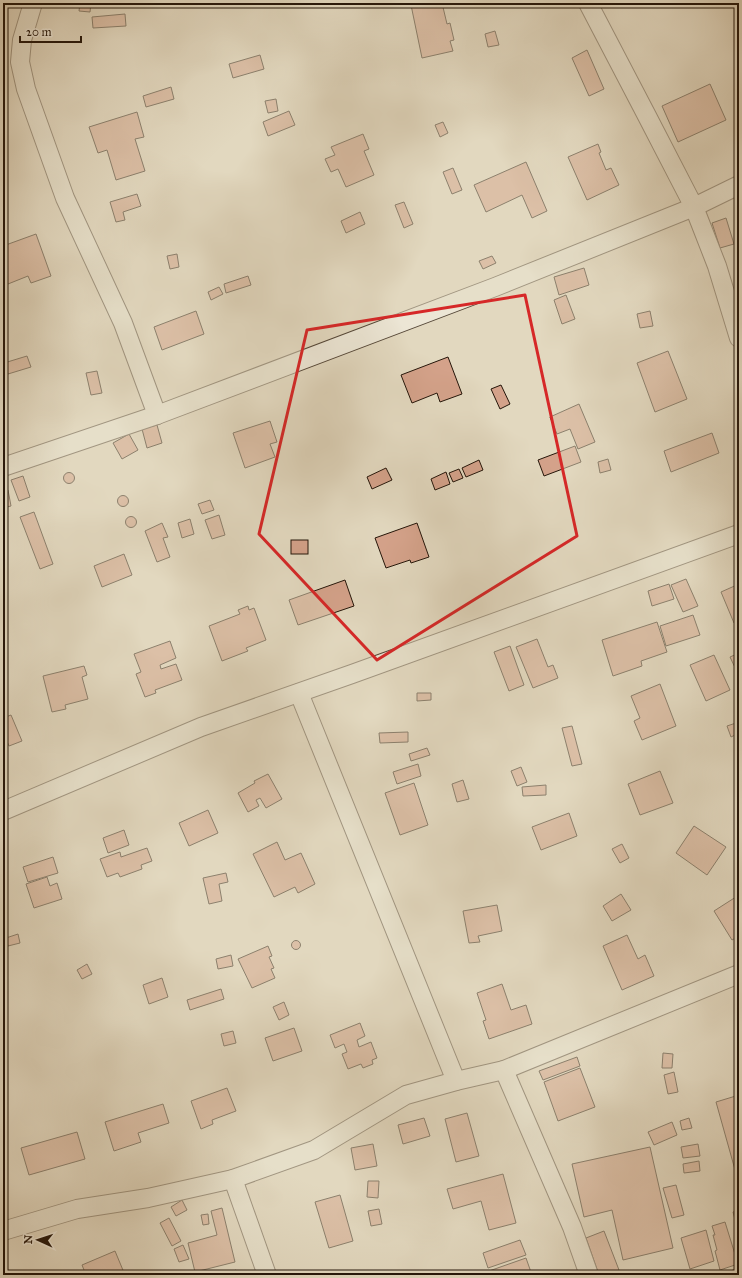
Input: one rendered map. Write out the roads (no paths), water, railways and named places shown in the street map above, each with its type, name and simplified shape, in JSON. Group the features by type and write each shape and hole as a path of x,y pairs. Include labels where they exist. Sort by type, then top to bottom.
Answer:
{"street":[{"path":"33,3 22,40 20,62 26,89 65,198 123,323 157,415"},
{"path":"588,3 648,116 694,208 716,266 739,338"},
{"path":"3,467 157,415 496,287 694,208 739,185"},
{"path":"3,811 201,727 739,534"},
{"path":"299,693 456,1081"},
{"path":"3,1231 77,1209 148,1198 233,1179 314,1150 406,1095 456,1081 504,1070 739,974"},
{"path":"504,1070 572,1227 589,1275"},
{"path":"233,1179 267,1275"}]}
